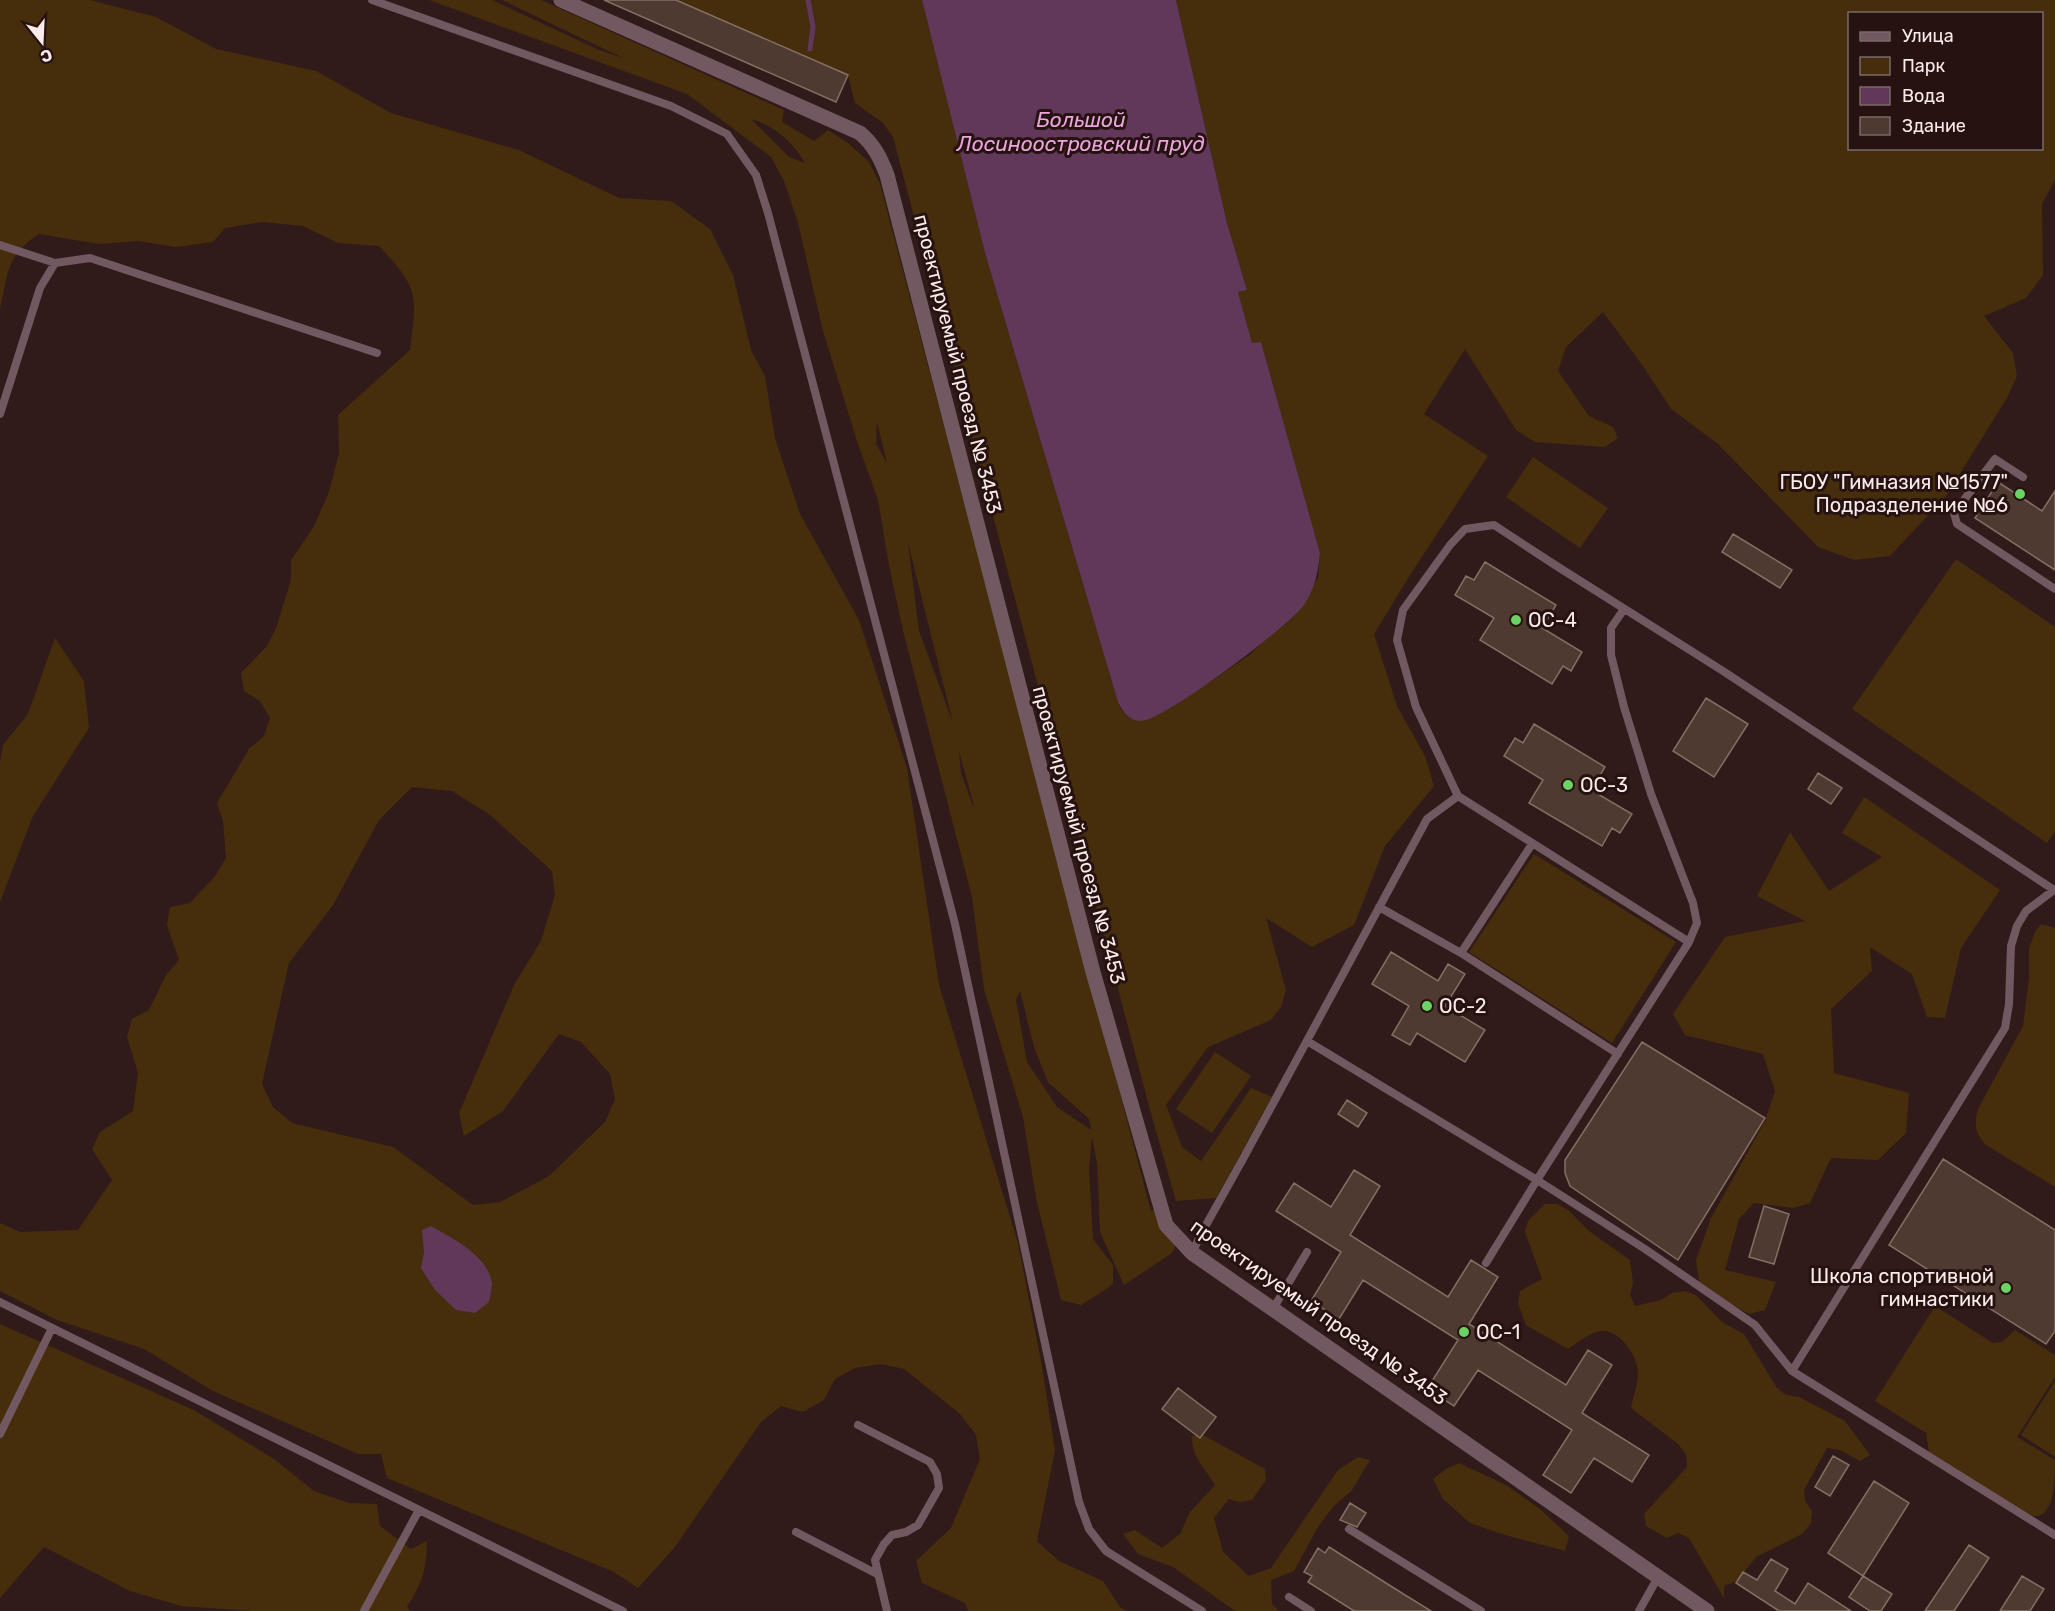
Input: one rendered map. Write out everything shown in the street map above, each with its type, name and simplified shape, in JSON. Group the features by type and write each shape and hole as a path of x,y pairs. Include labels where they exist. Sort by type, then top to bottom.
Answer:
{"street":[{"name":"проектируемый проезд № 3453","path":"561,0 860,133 872,143 880,158 887,175 1099,995 1166,1225 1192,1253 1707,1611"}],"lane":[{"path":"372,0 671,106 727,134 756,176 768,213 955,924 1079,1502 1089,1529 1106,1551 1202,1611"},
{"path":"0,245 55,263 90,258 377,353"},
{"path":"0,414 40,288 55,263"},
{"path":"2023,477 1995,459 1954,513 1957,524 2055,589"},
{"path":"1689,942 1458,796 1416,707 1397,640 1403,610 1450,545 1465,529 1494,525 1723,670 2055,890 2026,911 2017,926 2011,946 2010,1004 2006,1028 1792,1371"},
{"path":"1486,1263 1689,942 1697,923 1693,903 1651,794 1624,707 1611,654 1611,628 1624,609"},
{"path":"1192,1253 1427,819 1458,796"},
{"path":"1461,953 1532,844"},
{"path":"1379,907 1461,953 1618,1054"},
{"path":"1307,1041 1537,1180 1645,1249 1755,1325 1792,1371 2055,1535"},
{"path":"1273,1309 1307,1252"},
{"path":"0,1302 623,1611"},
{"path":"0,1434 52,1328"},
{"path":"858,1425 930,1462 937,1474 939,1488 918,1525 906,1532 892,1535 874,1560 887,1611"},
{"path":"364,1611 419,1510"},
{"path":"1349,1529 1481,1611"},
{"path":"796,1532 877,1574"},
{"path":"1639,1611 1658,1577"},
{"path":"1289,1597 1311,1611"}],"green space":[{"path":"0,0 90,0 156,17 216,49 316,71 391,113 519,150 619,198 671,201 710,229 733,275 751,350 765,376 775,438 800,514 859,620 907,768 939,985 1018,1243 1041,1361 1055,1450 1037,1541 1059,1561 1103,1581 1120,1607 1127,1611 968,1611 965,1603 922,1583 916,1561 951,1528 980,1459 976,1435 960,1414 904,1369 881,1364 855,1368 835,1379 824,1400 803,1412 781,1406 761,1422 675,1547 638,1588 614,1572 387,1478 381,1454 358,1454 213,1391 144,1349 57,1320 0,1291 0,1223 20,1232 78,1230 112,1180 92,1149 100,1132 133,1111 138,1073 127,1037 132,1019 149,1010 166,975 179,960 167,925 170,907 190,903 216,875 226,858 223,821 217,803 249,749 264,736 270,718 260,701 244,691 241,673 267,646 276,628 291,580 291,560 313,528 329,492 339,453 338,415 410,350 414,303 402,272 379,246 338,243 303,226 262,222 225,228 213,242 176,247 138,241 99,244 39,234 28,242 14,258 7,275 0,309","holes":["412,787 452,791 489,814 552,871 555,895 541,941 515,983 459,1113 464,1136 503,1111 559,1034 581,1042 610,1074 615,1099 605,1122 549,1176 500,1202 473,1205 393,1147 292,1123 273,1107 262,1084 289,963 333,905 379,820"]},
{"path":"429,0 492,0 599,50 623,58 502,0 541,0 784,110 782,122 814,141 828,130 848,143 869,162 880,184 1151,1211 1155,1209 1175,1246 1172,1253 1124,1285 1100,1232 1097,1163 1092,1137 1089,1168 1093,1239 1113,1265 1113,1283 1081,1305 1061,1300 1036,1198 1023,1117 984,989 972,897 903,631 878,500 823,331 798,223 784,181 771,157 687,94","holes":["751,119 767,125 782,135 805,163 789,157","877,422 887,463 876,444","908,543 952,720 919,631","959,751 974,806 961,773","1020,991 1034,1047 1048,1082 1089,1119 1091,1130 1057,1107 1027,1062 1016,1000"]},
{"path":"676,0 922,0 985,253 1118,702 1122,711 1131,719 1143,721 1174,706 1251,654 1318,579 1320,553 1261,342 1252,344 1238,292 1247,290 1227,223 1176,0 2055,0 2055,180 2042,204 2043,275 2026,298 1984,316 2013,353 2017,376 2007,398 1946,496 1890,556 1854,560 1818,547 1718,444 1671,409 1603,312 1566,347 1558,371 1589,416 1613,427 1618,438 1605,447 1535,442 1516,430 1465,349 1424,414 1488,456 1374,634 1397,706 1425,756 1434,786 1385,846 1354,925 1312,947 1266,918 1286,990 1281,1007 1271,1020 1208,1047 1166,1105 1182,1147 1201,1161 1251,1088 1272,1097 1216,1198 1176,1201 893,137 883,123 855,103 848,75"},
{"path":"1533,457 1608,508 1580,548 1506,497"},
{"path":"1956,559 2055,627 2055,831 2047,843 1852,709"},
{"path":"55,638 84,681 89,728 33,816 0,902 0,762 3,745 28,714"},
{"path":"1864,797 2000,890 1961,948 1945,1018 1927,1017 1912,974 1870,947 1872,971 1831,1009 1834,1073 1909,1093 1906,1133 1878,1160 1831,1158 1810,1203 1793,1208 1754,1203 1739,1219 1725,1270 1776,1282 1765,1310 1749,1314 1700,1287 1696,1260 1711,1218 1765,1121 1775,1091 1763,1054 1685,1035 1673,1014 1725,937 1805,921 1757,896 1790,832 1829,891 1882,857 1842,833"},
{"path":"1534,854 1676,942 1612,1043 1469,952"},
{"path":"2041,924 2055,928 2055,1187 1986,1145 1976,1124 1978,1109 2023,1026 2029,978 2029,948"},
{"path":"1215,1052 1251,1076 1212,1133 1176,1109"},
{"path":"1545,1204 1557,1204 1568,1210 1589,1231 1630,1260 1633,1283 1630,1295 1635,1306 1661,1300 1672,1293 1685,1291 1696,1295 1722,1322 1744,1334 1777,1388 1786,1395 1799,1397 1845,1421 1870,1455 1860,1461 1840,1450 1827,1448 1804,1490 1805,1501 1812,1511 1811,1523 1802,1534 1756,1557 1737,1581 1724,1586 1724,1598 1689,1538 1678,1533 1667,1538 1646,1526 1644,1514 1687,1467 1686,1454 1678,1444 1631,1408 1638,1368 1628,1346 1616,1335 1602,1331 1588,1336 1568,1349 1526,1325 1518,1303 1520,1291 1542,1279 1525,1232 1528,1221"},
{"path":"1935,1306 1993,1343 2002,1342 2015,1330 2055,1355 2055,1377 2017,1437 2055,1460 2054,1489 2049,1507 2044,1513 2038,1516 2029,1515 1929,1452 1926,1433 1875,1401"},
{"path":"0,1324 194,1410 274,1459 314,1491 349,1503 377,1504 380,1526 411,1549 427,1541 426,1561 420,1583 407,1607 410,1611 252,1611 181,1606 130,1591 44,1547 0,1598"},
{"path":"2055,1381 2055,1457 2021,1435"},
{"path":"1203,1435 1265,1469 1266,1480 1252,1500 1240,1502 1229,1499 1214,1518 1223,1552 1249,1576 1271,1568 1338,1470 1358,1457 1370,1460 1352,1490 1333,1507 1318,1527 1294,1571 1271,1580 1272,1604 1279,1611 1235,1611 1173,1567 1138,1554 1123,1534 1135,1530 1162,1548 1180,1534 1190,1512 1215,1485 1194,1451 1192,1436"},
{"path":"1459,1463 1506,1485 1540,1509 1569,1536 1565,1551 1470,1523 1443,1499 1433,1479"}],"water":[{"name":"Большой Лосиноостровский пруд","path":"922,0 1176,0 1227,223 1247,290 1238,292 1252,343 1261,342 1320,553 1311,593 1294,616 1226,671 1154,717 1141,721 1133,719 1127,715 1118,702 985,253"},
{"path":"431,1226 468,1249 484,1265 489,1274 492,1284 489,1302 475,1313 456,1310 435,1290 421,1268 424,1252 422,1230"}],"building":[{"path":"604,0 676,0 848,75 836,102"},
{"path":"1998,482 2042,511 2055,491 2055,570 1975,518"},
{"path":"1733,534 1792,570 1780,588 1722,552"},
{"name":"ОС-4","path":"1485,562 1556,605 1542,628 1582,652 1571,671 1563,666 1552,684 1480,640 1494,618 1455,595 1466,576 1474,580"},
{"path":"1706,698 1748,724 1714,777 1673,751"},
{"name":"ОС-3","path":"1534,724 1605,767 1591,790 1632,814 1620,833 1612,828 1602,846 1529,803 1543,780 1504,756 1515,738 1523,743"},
{"path":"1818,773 1842,788 1831,804 1808,789"},
{"name":"ОС-2","path":"1391,952 1438,981 1448,964 1465,974 1445,1006 1485,1030 1465,1062 1417,1033 1410,1045 1392,1035 1409,1006 1372,984"},
{"path":"1642,1042 1765,1118 1678,1260 1570,1186 1565,1173 1565,1160"},
{"path":"1347,1100 1367,1113 1358,1127 1338,1114"},
{"name":"Школа спортивной гимнастики","path":"1943,1159 2055,1230 2055,1331 2046,1344 1889,1245"},
{"name":"ОС-1","path":"1354,1170 1380,1186 1350,1235 1448,1297 1471,1260 1498,1277 1469,1324 1566,1385 1588,1350 1612,1365 1582,1413 1649,1455 1632,1482 1594,1458 1571,1493 1543,1475 1572,1430 1478,1370 1454,1406 1427,1389 1458,1340 1363,1280 1339,1319 1311,1301 1341,1252 1276,1211 1294,1183 1331,1207"},
{"path":"1764,1206 1789,1214 1774,1264 1749,1257"},
{"path":"1178,1388 1216,1417 1200,1438 1162,1409"},
{"path":"1833,1456 1849,1465 1830,1496 1815,1487"},
{"path":"1874,1481 1909,1503 1863,1576 1828,1553"},
{"path":"1350,1503 1366,1513 1357,1527 1340,1520"},
{"path":"1969,1545 1989,1558 1954,1611 1925,1611"},
{"path":"1329,1547 1431,1611 1354,1611 1308,1582 1312,1576 1304,1572 1318,1548 1325,1553"},
{"path":"1771,1559 1788,1569 1775,1591 1795,1604 1808,1583 1851,1611 1779,1611 1736,1583 1743,1572 1757,1580"},
{"path":"1863,1576 1892,1594 1881,1611 1870,1611 1849,1597"},
{"path":"2022,1576 2044,1589 2030,1611 2000,1611"}],"waterway":[{"path":"808,0 813,27 810,49"}],"place":[{"name":"ГБОУ \"Гимназия №1577\" Подразделение №6","path":"2020,494"},
{"name":"ОС-4","path":"1516,620"},
{"name":"ОС-3","path":"1568,785"},
{"name":"ОС-2","path":"1427,1006"},
{"name":"Школа спортивной гимнастики","path":"2006,1288"},
{"name":"ОС-1","path":"1464,1332"}]}
